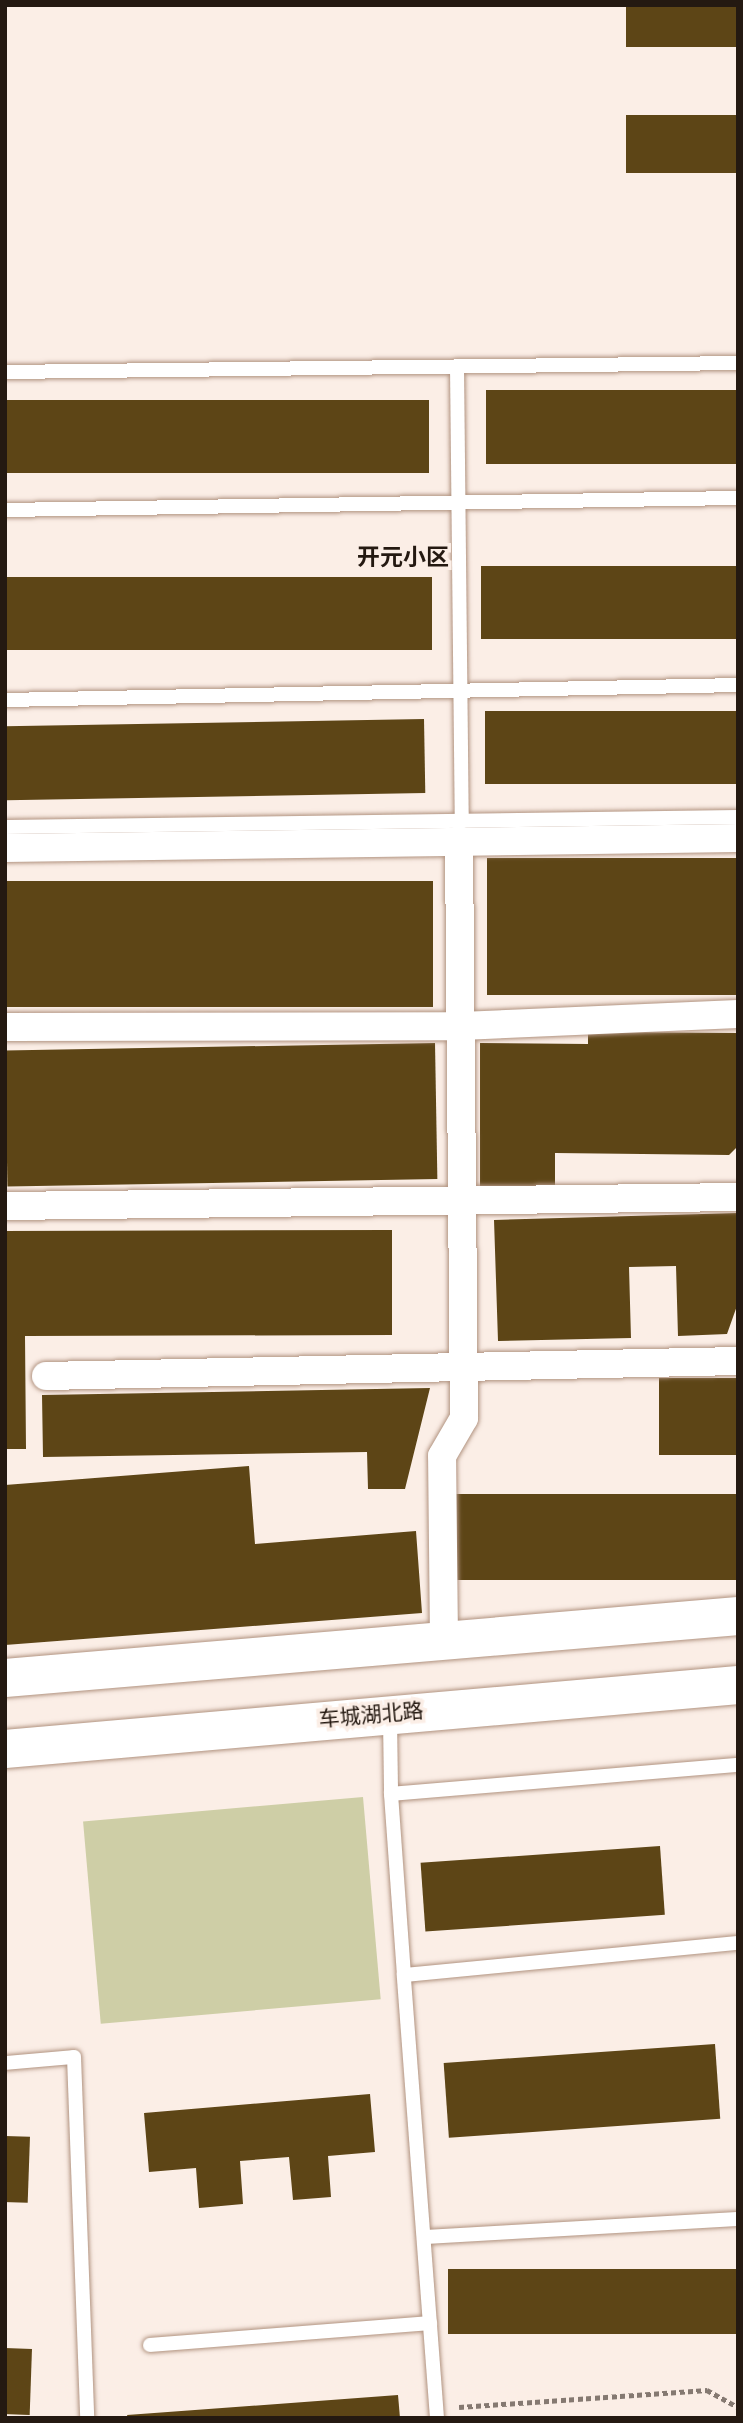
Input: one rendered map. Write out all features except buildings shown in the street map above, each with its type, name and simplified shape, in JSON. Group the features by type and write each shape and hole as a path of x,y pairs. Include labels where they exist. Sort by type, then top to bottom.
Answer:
{"main road":[{"path":"5,1678 738,1616"},
{"name":"车城湖北路","path":"5,1749 390,1713 738,1685"}],"street":[{"path":"444,1641 442,1456 464,1418 461,831"},
{"path":"5,848 461,831 738,838"},
{"path":"5,1027 461,1026 738,1014"},
{"path":"5,1206 738,1197"},
{"path":"46,1376 738,1361"}],"lane":[{"path":"5,372 738,363"},
{"path":"457,366 462,691 461,831"},
{"path":"5,510 738,498"},
{"path":"5,700 738,685"},
{"path":"5,827 461,831 738,817"},
{"path":"390,1713 391,1794 437,2413"},
{"path":"391,1794 738,1765"},
{"path":"404,1975 738,1942"},
{"path":"5,2063 74,2057 87,2418"},
{"path":"424,2236 738,2219"},
{"path":"150,2345 430,2323"}],"path":[{"path":"437,2413 707,2390 738,2407"}],"green space":[{"path":"363,1797 381,1999 101,2024 83,1821"}],"district":[{"name":"开元小区","path":"403,557"}]}
